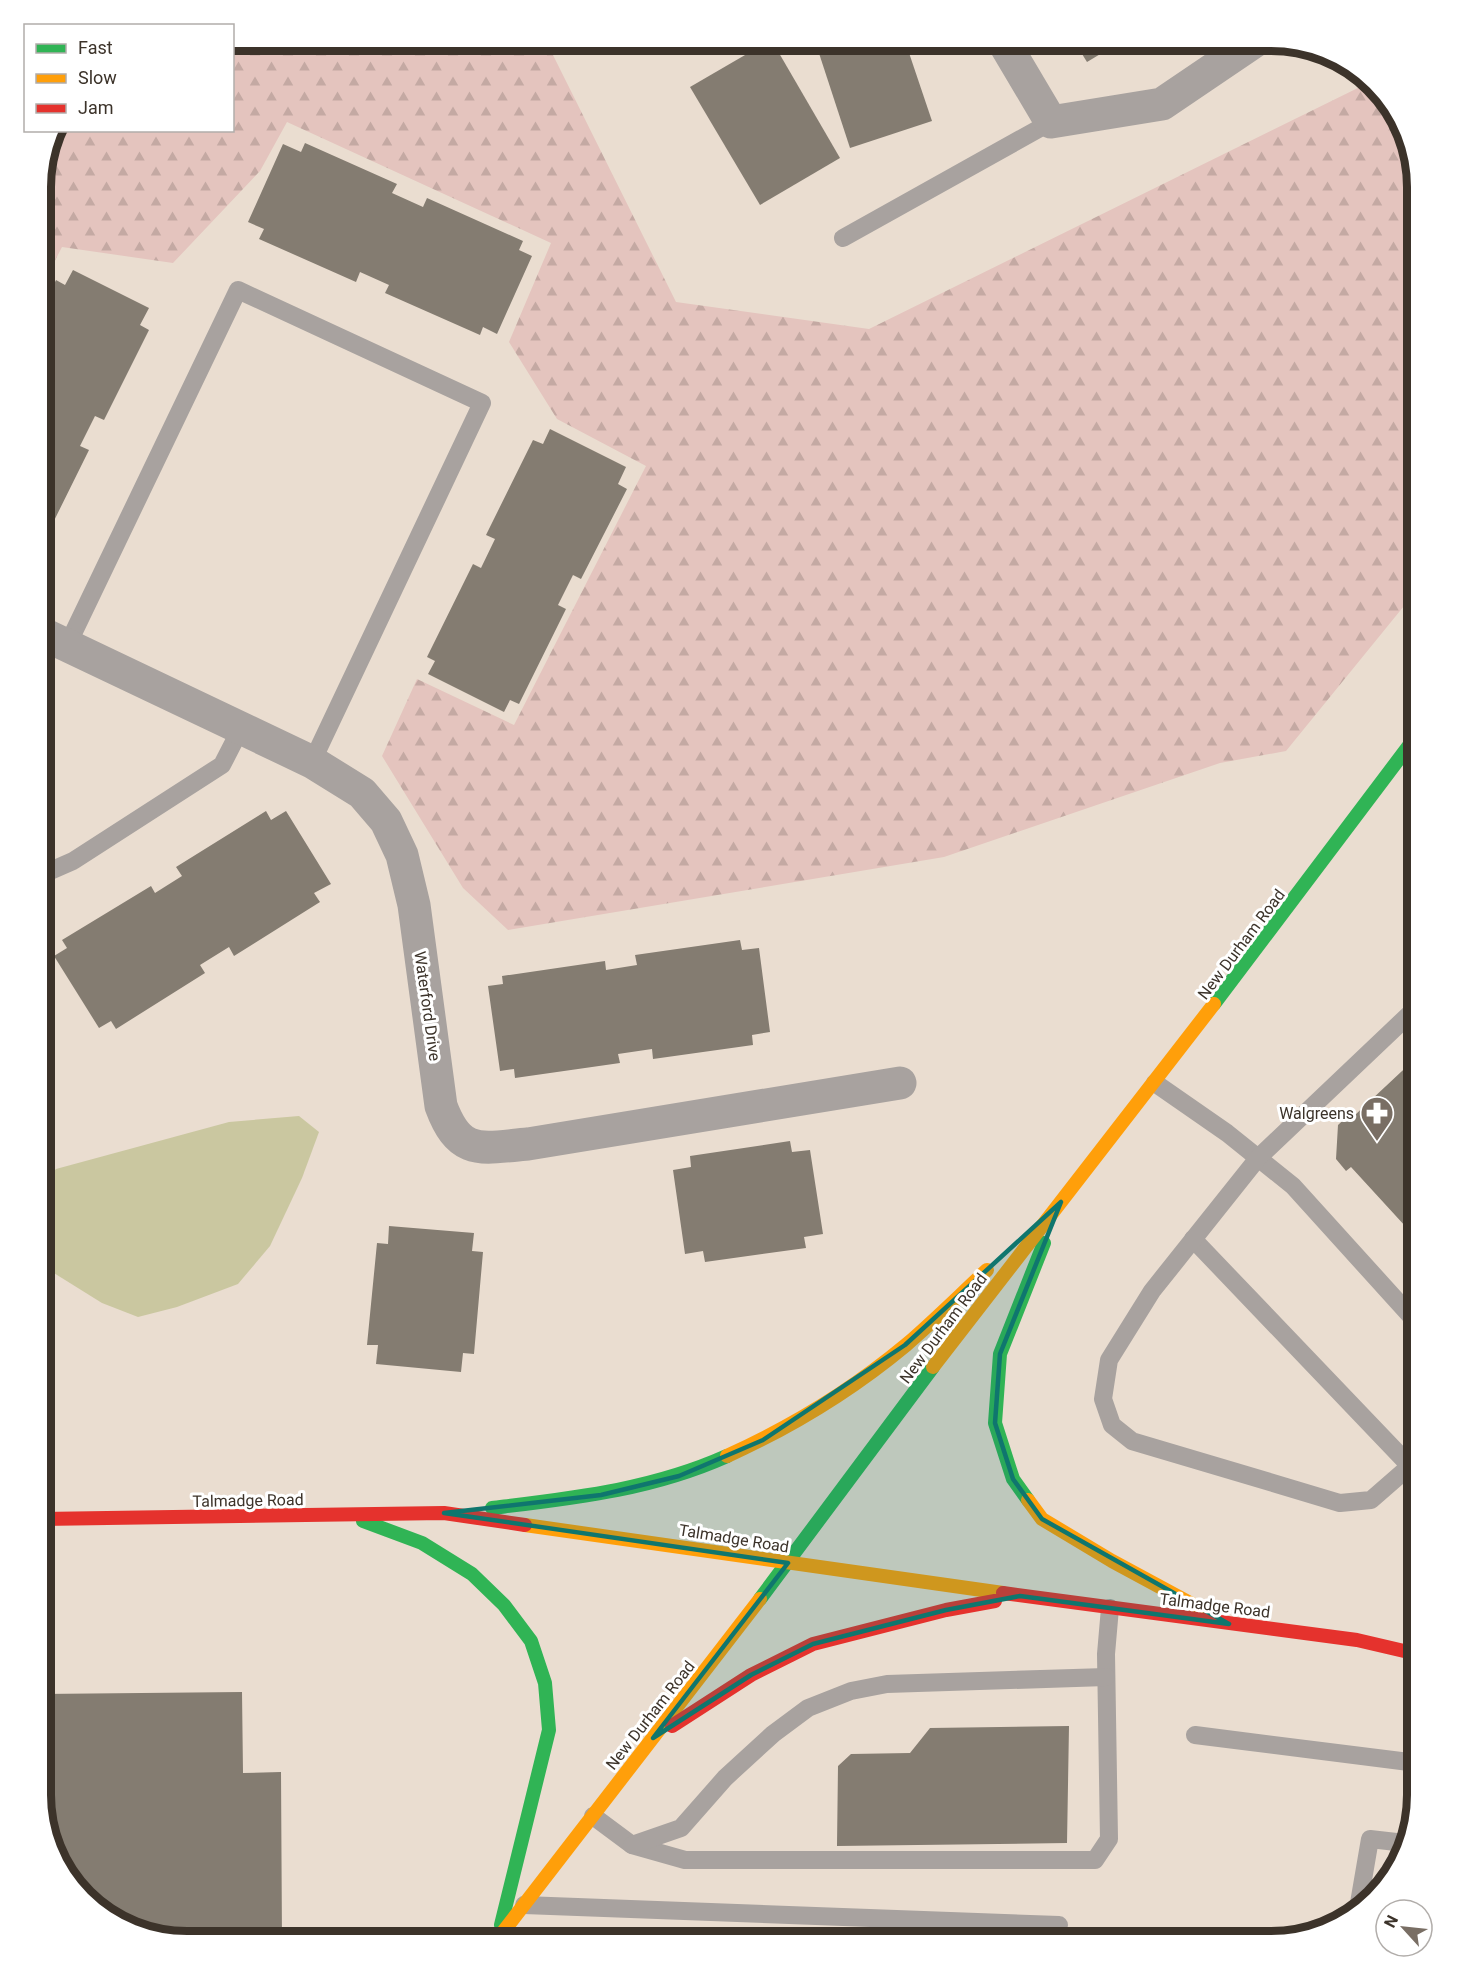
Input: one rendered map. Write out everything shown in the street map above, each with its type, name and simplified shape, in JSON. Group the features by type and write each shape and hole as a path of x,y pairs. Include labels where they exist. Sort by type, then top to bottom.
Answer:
{"street":[{"path":"1009,51 1051,122 1162,104 1240,51"},
{"name":"Waterford Drive","path":"54,639 312,762 362,793 386,821 402,855 414,905 441,1106 449,1129 464,1142 480,1148 528,1144 900,1083"},
{"name":"New Durham Road","path":"503,1931 788,1563 958,1333 1155,1083 1407,750"},
{"path":"444,1513 601,1495 679,1476 763,1440 844,1389 905,1345 1061,1202"},
{"path":"1061,1202 1029,1275 1000,1354 995,1423 1013,1479 1042,1519 1112,1561 1229,1624"},
{"name":"Talmadge Road","path":"51,1519 444,1513 1020,1596 1357,1640 1407,1651"},
{"path":"344,1515 422,1543 472,1574 504,1605 531,1641 545,1683 549,1730 498,1931"},
{"path":"653,1738 751,1675 813,1644 946,1610 1020,1596"}],"lane":[{"path":"843,238 1051,122"},
{"path":"54,639 238,290 482,404 312,762"},
{"path":"51,871 73,861 222,765 241,728"},
{"path":"1407,1017 1258,1158 1193,1239 1152,1291 1109,1360 1103,1399 1112,1425 1132,1441 1340,1503 1371,1500 1407,1474"},
{"path":"1155,1083 1293,1186 1407,1311"},
{"path":"1193,1239 1407,1462"},
{"path":"593,1816 632,1845 685,1860 1095,1860 1109,1839 1106,1677 1110,1608"},
{"path":"632,1845 681,1828 725,1778 773,1734 808,1708 850,1691 887,1684 1106,1677"},
{"path":"1195,1735 1407,1762"},
{"path":"1360,1898 1370,1839 1399,1842"},
{"path":"524,1905 1059,1925"}],"highlighted area":[{"path":"1061,1202 1000,1354 995,1423 1013,1479 1042,1519 1229,1624 1020,1596 946,1610 813,1644 751,1675 653,1738 788,1563 444,1513 601,1495 679,1476 763,1440 905,1345"}],"green space":[{"path":"234,51 551,51 676,302 869,329 1362,86 1384,111 1393,127 1400,143 1407,178 1407,602 1286,751 1220,763 944,857 508,930 463,888 382,756 417,679 514,725 646,466 557,419 509,342 551,243 287,122 260,171 173,263 62,247 51,268 51,178 62,132 234,132"}],"shaded area":[{"path":"299,1116 319,1132 302,1178 270,1246 238,1284 177,1307 138,1317 102,1303 51,1271 51,1174 56,1169 229,1122"}],"building":[{"path":"752,51 778,51 840,158 760,205 690,87"},
{"path":"818,51 908,51 932,121 850,148"},
{"path":"1080,51 1105,51 1087,62"},
{"path":"305,143 397,184 392,193 423,207 427,198 523,241 519,250 532,256 497,334 483,327 480,335 385,293 389,285 360,272 356,282 259,239 264,229 248,222 283,144 301,152"},
{"path":"73,270 149,308 140,325 149,330 104,420 95,416 80,446 89,450 51,527 51,290 56,280 65,285"},
{"path":"550,429 626,467 618,484 627,489 581,579 573,575 558,605 566,609 519,704 510,700 504,712 428,674 435,661 427,657 473,564 481,568 495,539 486,535 533,440 543,444"},
{"path":"266,811 271,820 286,811 331,884 314,893 320,902 234,956 229,947 200,965 205,973 116,1029 111,1021 99,1028 54,956 67,948 62,940 151,886 155,893 182,876 176,867"},
{"path":"740,940 742,950 759,948 770,1032 752,1035 753,1045 653,1059 652,1049 618,1054 620,1063 515,1078 514,1069 500,1071 488,986 503,984 502,976 605,961 606,970 637,965 635,955"},
{"name":"Walgreens","path":"1407,1066 1407,1228 1351,1167 1346,1171 1336,1159 1338,1125 1352,1112 1355,1115"},
{"path":"790,1141 792,1152 810,1150 823,1234 804,1237 806,1248 705,1262 703,1251 685,1254 673,1170 691,1167 690,1156"},
{"path":"389,1226 474,1233 472,1251 483,1252 474,1354 463,1353 461,1372 376,1364 378,1345 367,1345 377,1243 388,1244"},
{"path":"242,1692 243,1773 281,1772 282,1931 187,1931 160,1928 143,1924 111,1908 85,1885 65,1855 58,1839 52,1813 51,1694"},
{"path":"1069,1726 1067,1843 837,1846 838,1766 851,1754 910,1753 930,1728"}],"traffic: fast":[{"path":"1214,1004 1407,748"},
{"path":"1028,1500 1013,1479 995,1423 1000,1354 1044,1243"},
{"path":"760,1599 933,1367"},
{"path":"492,1508 582,1496 641,1485 698,1468 727,1456"},
{"path":"363,1521 422,1543 472,1574 504,1605 531,1641 545,1683 549,1730 501,1925"}],"traffic: slow":[{"path":"933,1367 1214,1004"},
{"path":"727,1456 798,1420 864,1377 916,1336 987,1270"},
{"path":"1028,1500 1042,1519 1112,1561 1212,1615"},
{"path":"525,1525 1003,1593"},
{"path":"504,1931 760,1599"}],"traffic: jam":[{"path":"51,1519 444,1513 525,1525"},
{"path":"1003,1593 1357,1640 1407,1652"},
{"path":"672,1726 751,1675 813,1644 946,1610 995,1601"}],"place":[{"name":"Walgreens","path":"1377,1142"}]}
